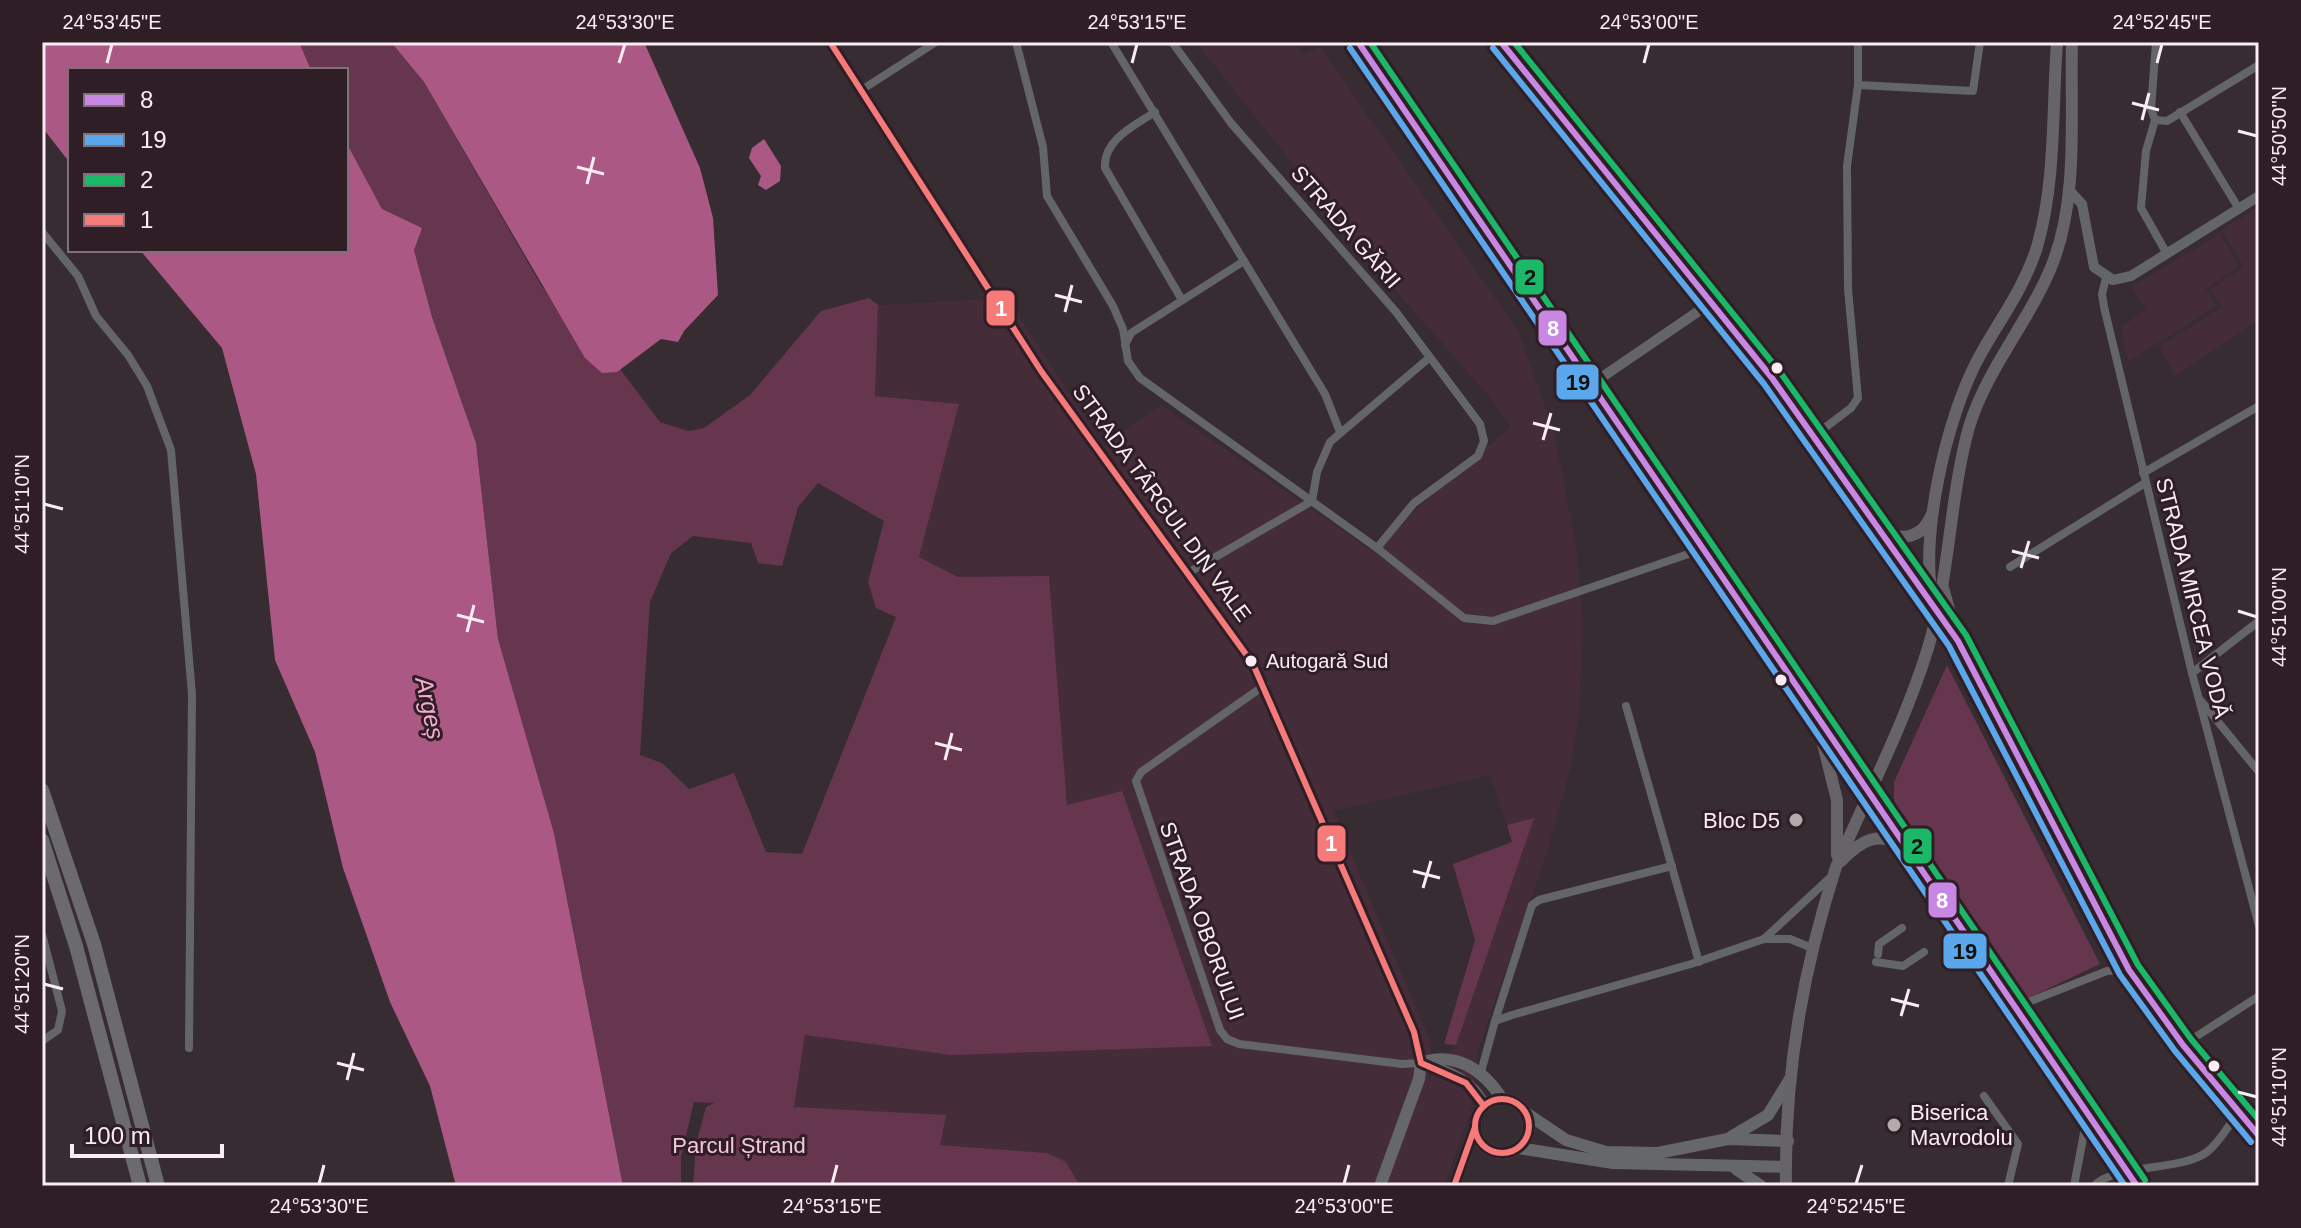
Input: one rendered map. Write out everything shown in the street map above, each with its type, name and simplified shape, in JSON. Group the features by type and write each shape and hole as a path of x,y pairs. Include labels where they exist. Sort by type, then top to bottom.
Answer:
{"highway":[{"path":"42,790 94,944 158,1186"},
{"path":"42,840 76,946 140,1186"}],"main road":[{"path":"1358,42 1869,791 2087,1117 2137,1186"},
{"path":"1501,42 1712,302 1814,436 1936,614 1958,641 2129,970 2183,1045 2259,1136"},
{"path":"1936,614 1929,573 1936,504 1959,400 2024,281 2037,247 2050,178 2057,42"},
{"path":"1786,1186 1793,1074 1812,948 1834,871 1918,676 1943,586 1970,426 1986,383 2052,264 2068,189 2072,42"},
{"path":"1881,533 1903,538 1919,534 1929,522 1936,504"},
{"path":"1943,586 1958,641"},
{"path":"1811,706 1828,753 1836,790 1839,825 1834,871"},
{"path":"1834,871 1870,838 1885,837 1906,847"},
{"path":"1421,1063 1435,1058 1451,1059 1481,1072 1502,1099 1516,1103 1566,1140 1606,1152 1658,1153 1728,1139 1788,1141"},
{"path":"1421,1063 1464,1081 1478,1092 1484,1106"},
{"path":"1380,1186 1419,1079 1421,1063"},
{"path":"1728,1139 1768,1115 1793,1074"},
{"path":"1454,1186 1484,1106 1502,1099"},
{"path":"1475,1127 1476,1136 1487,1149 1503,1154 1518,1148 1528,1136 1526,1113"},
{"path":"1518,1148 1613,1163 1786,1167"},
{"path":"1461,1166 1487,1149"},
{"path":"1733,1167 1761,1186"}],"street":[{"name":"STRADA TÂRGUL DIN VALE","path":"833,42 1041,371 1265,685 1414,1032 1421,1063"},
{"path":"863,89 936,42"},
{"path":"1016,42 1043,147 1047,196 1113,306 1128,361 1140,378 1377,548 1464,618 1493,621 1703,549"},
{"path":"1111,42 1325,394 1340,432"},
{"name":"STRADA GĂRII","path":"1172,42 1231,123 1396,312 1480,424 1484,441 1478,456 1414,503 1377,548"},
{"path":"1814,436 1851,408 1858,398 1848,289 1847,166 1858,85 1858,42"},
{"path":"1858,85 1973,91 1980,42"},
{"path":"2156,42 2151,109 2155,120 2147,142 2141,208 2167,254"},
{"path":"2155,120 2161,123 2259,65"},
{"path":"1155,112 1123,132 1107,151 1105,168 1182,300"},
{"path":"2180,112 2239,209"},
{"path":"2068,189 2082,204 2094,267 2106,278 2122,280 2259,196"},
{"path":"42,232 78,276 96,316 128,355 147,386 171,450 192,694 189,1048"},
{"path":"1125,346 1131,333 1244,261"},
{"name":"STRADA MIRCEA VODĂ","path":"2106,278 2102,294 2104,307 2145,483 2259,926"},
{"path":"1592,384 1712,302"},
{"path":"1188,573 1312,501 1323,457 1340,432 1429,358"},
{"path":"2143,473 2259,406"},
{"path":"2010,567 2145,483"},
{"path":"2192,673 2259,621"},
{"name":"STRADA OBORULUI","path":"1265,685 1141,772 1136,781 1220,1030 1227,1039 1239,1044 1402,1064 1421,1063"},
{"path":"2200,699 2259,772"},
{"path":"1626,706 1699,962"},
{"path":"1481,1072 1532,905 1539,900 1672,866"},
{"path":"1764,939 1834,871"},
{"path":"1902,928 1879,944 1877,958 1903,966 1924,952"},
{"path":"42,934 62,1011 58,1030 42,1041"},
{"path":"1495,1021 1699,962 1764,939 1790,939 1812,948"},
{"path":"2013,1008 2107,971 2129,970"},
{"path":"2183,1045 2259,996"},
{"path":"1984,1096 2018,1144 2008,1186"},
{"path":"2094,1186 2105,1176 2128,1174 2206,1153 2239,1112"},
{"path":"2074,1186 2087,1117"}],"shaded area":[{"path":"1196,42 1294,42 1304,55 1320,47 1518,331 1554,431 1576,547 1583,625 1579,708 1571,766 1546,855 1478,1050 1472,1107 1444,1186 1080,1186 1066,1162 1047,1153 939,1145 945,1115 794,1108 805,1035 951,1055 1122,791 1067,805 1049,576 958,577 919,557 959,404 874,396 878,305 1007,298 1103,445 1161,405 1372,551 1440,486 1511,427 1489,396 1374,266","holes":["1490,775 1507,825 1533,818 1456,1045 1429,1079 1431,1043 1333,811"]},
{"path":"2259,207 2259,320 2175,376 2159,346 2223,307 2210,289 2244,267 2221,230"},
{"path":"2220,234 2238,266 2206,289 2217,306 2129,361 2121,327 2146,310 2132,286"}],"green space":[{"name":"Parcul Ștrand","path":"299,42 391,42 424,82 541,285 602,373 620,369 660,422 688,431 704,428 750,395 821,311 869,298 878,305 875,396 959,404 919,557 958,577 1049,576 1067,805 1122,791 1212,1046 951,1055 805,1035 794,1107 946,1115 940,1145 1047,1153 1066,1162 1080,1186 693,1186 696,1144 706,1107 714,1103 694,1102 681,1157 681,1186 623,1186 554,833 498,639 476,443 432,317 414,250 382,209 348,146 348,68 310,68","holes":["818,483 884,521 868,582 876,608 896,617 802,854 766,852 734,773 689,789 662,763 640,755 650,602 671,553 693,536 751,543 758,563 782,566 798,507"]},
{"path":"1947,665 2100,964 2022,1001 1894,804 1894,782"},
{"path":"1534,818 1456,1045 1444,1044 1475,940 1453,864 1512,842 1507,825"}],"water":[{"path":"42,42 299,42 310,68 68,68 68,160 42,127"},
{"path":"391,42 644,42 700,168 713,218 718,295 684,331 678,342 661,339 617,372 602,373 585,358 424,82"},
{"path":"764,139 781,166 780,181 766,190 758,185 761,176 749,158 752,148"},
{"name":"Argeș","path":"348,146 382,209 422,228 414,250 432,317 476,443 498,639 554,833 623,1186 456,1186 430,1086 390,1002 343,868 315,752 275,660 256,474 222,348 142,252 348,252"}],"transit line":[{"name":"1","path":"830,42 1041,371 1253,664 1414,1032 1421,1063 1466,1083 1484,1106"},
{"name":"8","path":"1358,42 2137,1186"},
{"name":"2","path":"1370,42 2145,1180"},
{"name":"8","path":"1501,42 1772,378 1958,641 2129,970 2183,1045 2259,1136"},
{"name":"2","path":"1514,42 1780,372 1966,635 2138,965 2191,1039 2259,1120"},
{"name":"19","path":"1350,48 2125,1186"},
{"name":"19","path":"1493,48 1764,384 1949,646 2120,975 2175,1051 2251,1142"},
{"name":"1","path":"1502,1099 1521,1107 1529,1126 1521,1145 1502,1153 1483,1145 1475,1126 1483,1107 1502,1099"},
{"name":"1","path":"1454,1186 1475,1127"}],"place":[{"name":"Autogară Sud","path":"1251,661"},
{"name":"Bloc D5","path":"1796,820"},
{"name":"Biserica Mavrodolu","path":"1894,1125"}]}
